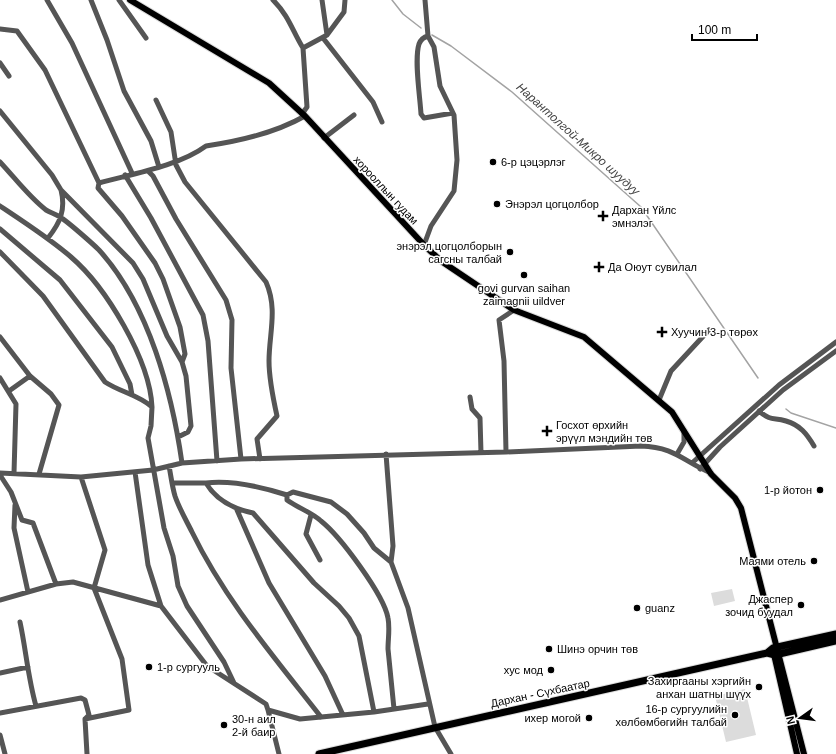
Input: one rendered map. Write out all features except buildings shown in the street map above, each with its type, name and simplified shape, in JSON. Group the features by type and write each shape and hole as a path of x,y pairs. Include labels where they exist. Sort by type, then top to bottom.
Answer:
{"highway":[{"path":"776,651 836,634"},
{"path":"776,651 836,641"},
{"name":"Дархан - Сүхбаатар","path":"319,754 776,651"}],"main road":[{"name":"хорооллын гудам","path":"130,0 269,83 303,115 424,245 441,261 514,310 584,337 672,412 699,456 705,462 711,474 735,498 741,508 776,651"},
{"path":"776,651 797,754"},
{"path":"776,651 804,754"}],"street":[{"path":"47,0 72,43 132,173"},
{"path":"91,0 124,91 151,142 158,167"},
{"path":"119,0 146,38"},
{"path":"99,183 132,173 148,171 175,162 198,152 206,146 269,132 287,126 303,115 306,107 303,48 294,33 290,20 273,0"},
{"path":"322,0 325,36 373,102 382,122"},
{"path":"303,48 325,36 344,12 345,0"},
{"path":"424,245 431,226 454,190 457,160 453,113 440,86 434,46 428,36 425,0"},
{"path":"0,29 17,31 45,70 99,183 98,188 151,255 163,278 181,331 184,354 182,362"},
{"path":"428,36 423,38 419,43 417,59 421,114 424,118 428,118 453,113"},
{"path":"0,63 9,76"},
{"path":"156,100 171,132 175,162 185,182 266,282 271,292 273,307 269,376 273,403 277,416 257,439 260,459"},
{"path":"0,111 52,175 62,190 133,263 143,278 167,336 182,362 186,376 191,426 188,432 178,437"},
{"path":"324,138 354,115"},
{"path":"0,162 47,211 61,217 99,250 119,277 143,318 164,379 178,437 182,463"},
{"path":"148,171 153,176 176,219 226,300 231,312 231,368 241,459"},
{"path":"125,175 151,218 203,315 208,341 217,461"},
{"path":"48,238 59,225 61,217 62,190"},
{"path":"0,206 48,238 73,258 118,314 137,349 148,381 152,407 151,426 148,438 164,528 173,556 178,586 187,606 224,662 234,683"},
{"path":"0,229 60,280 112,348 130,384 132,395"},
{"path":"0,252 43,296 105,382 117,390 144,400 152,407"},
{"path":"506,452 504,360 499,320 514,310"},
{"path":"659,400 671,371 709,330"},
{"path":"0,337 30,376 51,394 59,405 39,474"},
{"path":"692,463 778,385 836,342"},
{"path":"700,469 705,462 782,390 836,351"},
{"path":"9,391 30,376"},
{"path":"0,378 16,404 14,473"},
{"path":"470,397 472,409 480,418 481,453"},
{"path":"759,411 773,420 787,421 802,429 814,446"},
{"path":"677,454 684,442 684,430"},
{"path":"56,584 33,523 22,520 11,492 0,474 14,473 81,477 153,470 182,463 241,459 386,454 481,453 641,446 660,448 677,454 700,469 711,474"},
{"path":"386,454 393,546 391,562 408,608 428,704 435,727 451,754"},
{"path":"169,466 176,497 199,548 228,596 255,634 321,717"},
{"path":"135,472 148,565 161,606 207,666 266,704 279,754"},
{"path":"81,477 105,550 94,588 122,659 129,710 85,719"},
{"path":"172,483 214,482 263,488 287,495 293,492 331,502 346,514 364,533 374,548 391,562"},
{"path":"206,483 212,493 237,510 252,513 309,578 339,606 349,618 359,636 374,712"},
{"path":"287,495 288,500 298,508 321,520 360,566 386,612 388,618 390,668 394,709"},
{"path":"15,503 14,528 28,592"},
{"path":"237,510 269,584 325,676 343,715"},
{"path":"311,515 306,534 320,560"},
{"path":"0,600 56,584 73,582 161,606"},
{"path":"20,622 31,687 36,706"},
{"path":"0,673 28,667"},
{"path":"0,713 81,698 86,700 89,715 85,719 87,754"},
{"path":"268,710 300,719 374,712 428,704"},
{"path":"0,735 5,754"}],"shaded area":[{"path":"732,589 735,601 714,606 711,593"},
{"name":"16-р сургуулийн хөлбөмбөгийн талбай","path":"745,689 756,735 726,742 715,696"}],"waterway":[{"name":"Нарантолгой-Микро шуудуу","path":"392,0 403,14 421,28"},
{"name":"Нарантолгой-Микро шуудуу","path":"432,35 451,46 512,92 641,207 758,378"},
{"name":"Нарантолгой-Микро шуудуу","path":"786,409 791,413 836,428"}],"place":[{"name":"6-р цэцэрлэг","path":"493,162"},
{"name":"Энэрэл цогцолбор","path":"497,204"},
{"name":"Дархан Үйлс эмнэлэг","path":"603,216"},
{"name":"энэрэл цогцолборын сагсны талбай","path":"510,252"},
{"name":"Да Оюут сувилал","path":"599,267"},
{"name":"govi gurvan saihan zaimagnii uildver","path":"524,275"},
{"name":"Хуучин 3-р төрөх","path":"662,332"},
{"name":"Госхот өрхийн эрүүл мэндийн төв","path":"547,431"},
{"name":"1-р йотон","path":"820,490"},
{"name":"Маями отель","path":"814,561"},
{"name":"Джаспер зочид буудал","path":"801,605"},
{"name":"guanz","path":"637,608"},
{"name":"Шинэ орчин төв","path":"549,649"},
{"name":"1-р сургууль","path":"149,667"},
{"name":"хус мод","path":"551,670"},
{"name":"Захиргааны хэргийн анхан шатны шүүх","path":"759,687"},
{"name":"16-р сургуулийн хөлбөмбөгийн талбай","path":"735,715"},
{"name":"ихер могой","path":"589,718"},
{"name":"30-н аил 2-й баир","path":"224,725"}]}
